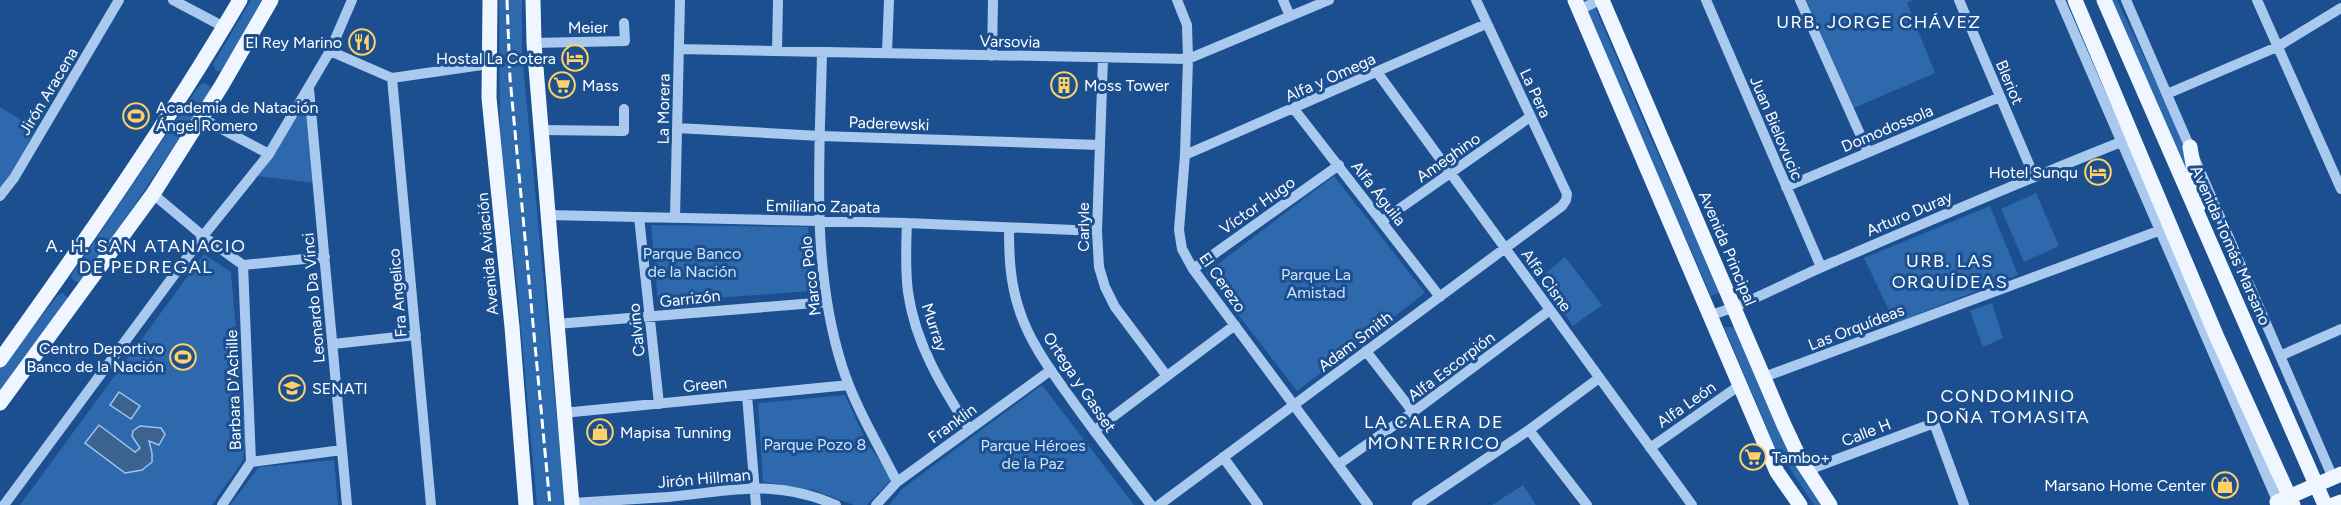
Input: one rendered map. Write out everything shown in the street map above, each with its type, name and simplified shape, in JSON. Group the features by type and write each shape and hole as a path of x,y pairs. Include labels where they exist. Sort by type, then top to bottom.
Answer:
{"main road":[{"path":"0,360 59,279 197,71 240,0"},
{"path":"0,403 153,194 222,85 271,0"},
{"name":"Avenida Aviación","path":"490,0 489,99 511,315 526,505"},
{"path":"533,0 547,215 572,504"},
{"name":"Avenida Principal","path":"1601,0 1784,424 1808,470 1830,505"},
{"path":"2075,0 2216,335 2283,503 2337,476"},
{"name":"Avenida Tomás Marsano","path":"2104,0 2325,505"},
{"path":"1577,5 1777,472 1800,505"},
{"path":"197,71 222,85"},
{"path":"2190,147 2204,228"},
{"path":"59,279 81,294"},
{"path":"2333,505 2341,502"}],"street":[{"name":"Jirón Aracena","path":"0,196 14,178 119,0"},
{"path":"173,0 224,27"},
{"path":"4,505 203,236 269,154 330,51 352,0"},
{"name":"La Morera","path":"675,218 680,0"},
{"path":"777,51 778,0"},
{"path":"887,53 889,0"},
{"path":"992,56 993,0"},
{"name":"El Cerezo","path":"1178,0 1187,25 1188,59 1185,155 1179,230 1182,249 1193,269 1368,505"},
{"path":"1283,0 1290,16"},
{"name":"Varsovia","path":"679,49 1188,59 1329,0"},
{"name":"La Pera","path":"1476,0 1567,194 1566,200"},
{"path":"1577,5 1601,0"},
{"name":"Juan Bielovucic","path":"1706,0 1821,267"},
{"path":"1800,0 1868,152"},
{"name":"Bleriot","path":"1959,0 2034,176"},
{"path":"2060,0 2283,503"},
{"name":"Avenida Tomás Marsano","path":"2126,0 2337,476"},
{"path":"2257,0 2341,189"},
{"path":"2167,94 2277,46 2341,8"},
{"name":"Meier","path":"534,43 625,41 624,24"},
{"name":"Alfa y Omega","path":"1185,155 1486,24"},
{"path":"330,51 392,78 489,64"},
{"name":"Marco Polo","path":"822,52 819,222 827,302 833,333 849,385 897,482"},
{"name":"Carlyle","path":"1103,58 1097,231 1099,267 1105,287 1125,321 1166,375"},
{"name":"Alfa Cisne","path":"1377,72 1692,505"},
{"name":"Fra Angelico","path":"392,78 431,505"},
{"name":"Leonardo Da Vinci","path":"309,88 347,505"},
{"name":"Domodossola","path":"1786,187 2000,97"},
{"path":"541,130 624,131 624,109"},
{"name":"Alfa Águila","path":"1294,109 1440,297"},
{"name":"Ameghino","path":"1382,221 1530,117"},
{"path":"201,118 269,154"},
{"name":"Paderewski","path":"677,128 820,136 1100,145"},
{"name":"Arturo Duray","path":"1711,315 1733,308 1821,267 2034,176 2121,142"},
{"name":"Víctor Hugo","path":"1193,269 1339,165"},
{"path":"153,194 203,236 243,265 325,257"},
{"name":"Adam Smith","path":"1159,505 1506,248 1562,206 1566,200"},
{"name":"Emiliano Zapata","path":"547,215 907,223 1097,231"},
{"name":"Calvino","path":"639,217 659,404"},
{"name":"Murray","path":"907,223 906,264 909,294 921,341 940,384 969,429"},
{"name":"Ortega y Gasset","path":"1009,228 1010,267 1019,311 1037,350 1094,431 1151,505"},
{"name":"Las Orquídeas","path":"1764,377 2161,230"},
{"name":"Barbara D'Achille","path":"222,505 251,462 243,265"},
{"name":"Garrizón","path":"556,324 649,318 752,306 827,302"},
{"name":"Alfa Escorpión","path":"1339,464 1550,310"},
{"path":"1094,431 1235,325"},
{"path":"2282,355 2341,329"},
{"path":"333,344 416,335"},
{"path":"1366,351 1413,412"},
{"name":"Franklin","path":"876,505 897,482 1051,370"},
{"path":"1417,505 1529,430 1599,378"},
{"name":"Green","path":"563,413 849,385"},
{"name":"Alfa León","path":"1650,448 1740,385"},
{"path":"747,395 756,505"},
{"name":"Calle H","path":"1808,470 1934,423 1964,505"},
{"path":"1529,430 1587,505"},
{"path":"251,462 342,450"},
{"path":"1223,457 1258,505"},
{"name":"Jirón Hillman","path":"572,504 668,501 754,487 786,489 811,494 836,505"}],"green space":[{"path":"251,0 266,0 224,71 216,71 213,64"},
{"path":"499,0 522,0 522,54 565,505 537,505 517,285 500,138"},
{"path":"1581,0 1592,0 1649,134 1721,292 1711,296"},
{"path":"1806,0 1913,0 1907,3 1935,73 1854,108"},
{"path":"2110,0 2117,0 2186,146 2193,190"},
{"path":"203,83 209,85 211,91 83,282 73,280 71,276"},
{"path":"306,103 315,183 257,176 272,157"},
{"path":"0,107 36,129 0,190"},
{"name":"Parque La Amistad","path":"1334,176 1425,293 1297,391 1206,273"},
{"path":"2036,193 2059,246 2024,262 2001,209"},
{"path":"1990,206 2018,275 1895,323 1864,258"},
{"name":"Parque Banco de la Nación","path":"651,225 808,227 811,291 658,302"},
{"name":"Centro Deportivo Banco de la Nación","path":"204,254 231,272 246,441 242,462 212,505 20,505"},
{"path":"1565,257 1602,305 1573,326 1540,278"},
{"path":"63,293 70,300 0,393 0,369 58,295"},
{"path":"1992,303 2003,338 1983,347 1970,311"},
{"path":"1724,327 1735,327 1824,505 1814,505 1774,445"},
{"name":"Parque Héroes de la Paz","path":"1042,385 1134,505 889,505 902,489"},
{"name":"Parque Pozo 8","path":"845,395 868,445 893,478 867,505 854,505 813,490 763,482 758,403"},
{"path":"334,460 338,505 230,505 259,467"},
{"path":"1523,485 1536,505 1492,505"}],"shaded area":[{"path":"119,392 140,406 131,419 110,405"},
{"path":"99,425 135,452 140,448 132,436 133,431 140,426 161,428 165,434 159,445 149,441 152,462 142,470 125,473 85,443"}],"railway":[{"path":"507,0 510,78 550,505"}],"place":[{"name":"El Rey Marino","path":"362,42"},
{"name":"Hostal La Cotera","path":"575,58"},
{"name":"Mass","path":"562,85"},
{"name":"Moss Tower","path":"1064,85"},
{"name":"Academia de Natación Ángel Romero","path":"136,116"},
{"name":"Hotel Sunqu","path":"2098,172"},
{"name":"Centro Deportivo Banco de la Nación","path":"183,357"},
{"name":"SENATI","path":"292,388"},
{"name":"Mapisa Tunning","path":"600,432"},
{"name":"Tambo+","path":"1753,457"},
{"name":"Marsano Home Center","path":"2225,485"}],"district":[{"name":"URB. JORGE CHÁVEZ","path":"1879,22"},
{"name":"A. H. SAN ATANACIO DE PEDREGAL","path":"146,256"},
{"name":"URB. LAS ORQUÍDEAS","path":"1950,271"},
{"name":"CONDOMINIO DOÑA TOMASITA","path":"2008,406"},
{"name":"LA CALERA DE MONTERRICO","path":"1434,432"}]}
